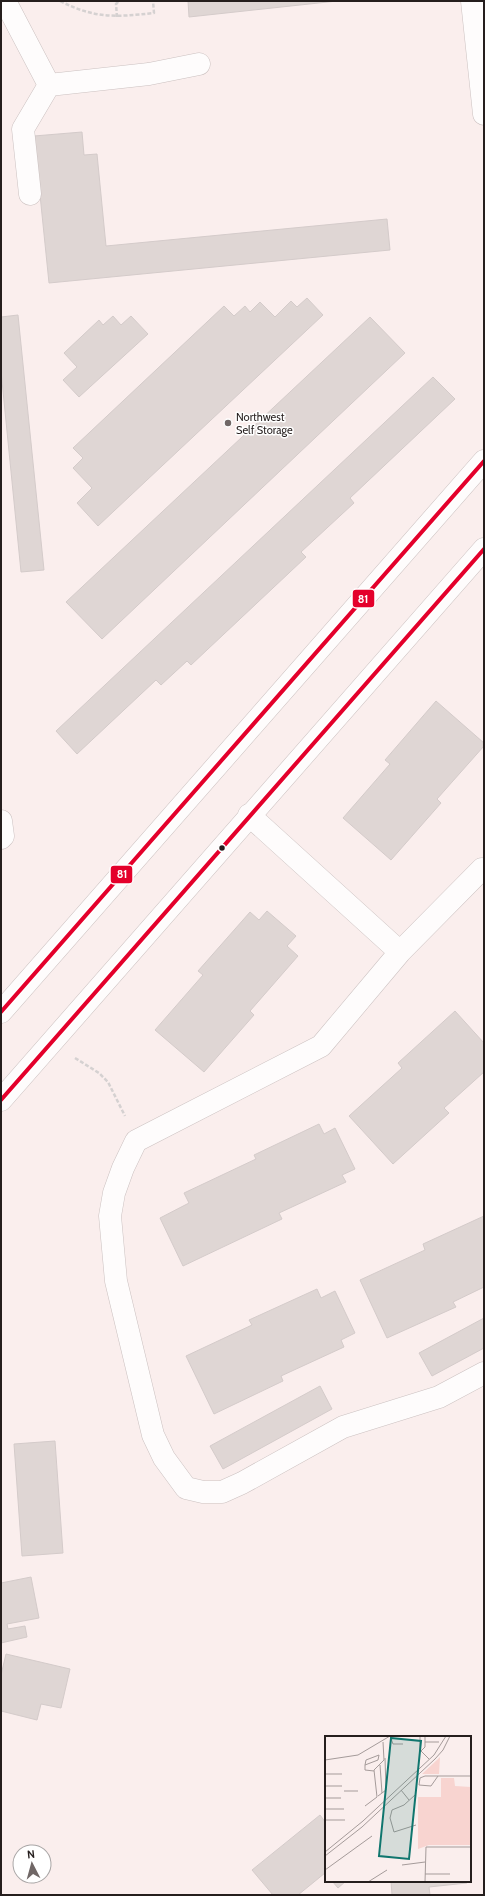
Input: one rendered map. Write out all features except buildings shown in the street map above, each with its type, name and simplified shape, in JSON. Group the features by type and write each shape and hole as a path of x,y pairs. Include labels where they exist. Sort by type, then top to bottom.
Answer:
{"main road":[{"path":"5,1 49,85"},
{"path":"472,1 484,114"},
{"path":"49,85 149,74 199,64"},
{"path":"30,194 23,129 49,85"},
{"path":"1,1012 484,460"},
{"path":"1,1100 249,815 484,549"},
{"path":"249,815 400,952"},
{"path":"482,868 400,952 321,1046 136,1141 123,1168 114,1193 110,1216 116,1281 153,1435 164,1458 186,1488 203,1492 222,1492 242,1483 343,1428 439,1398 484,1373"}],"path":[{"path":"60,1 88,13 117,17 154,13 153,1"},
{"path":"117,17 116,4 119,1"},
{"path":"52,1042 99,1073 108,1082 136,1141"}],"transit line":[{"name":"81","path":"1,1012 484,461"},
{"name":"81","path":"1,1100 484,549"}],"place":[{"name":"Northwest Self Storage","path":"228,423"}]}
